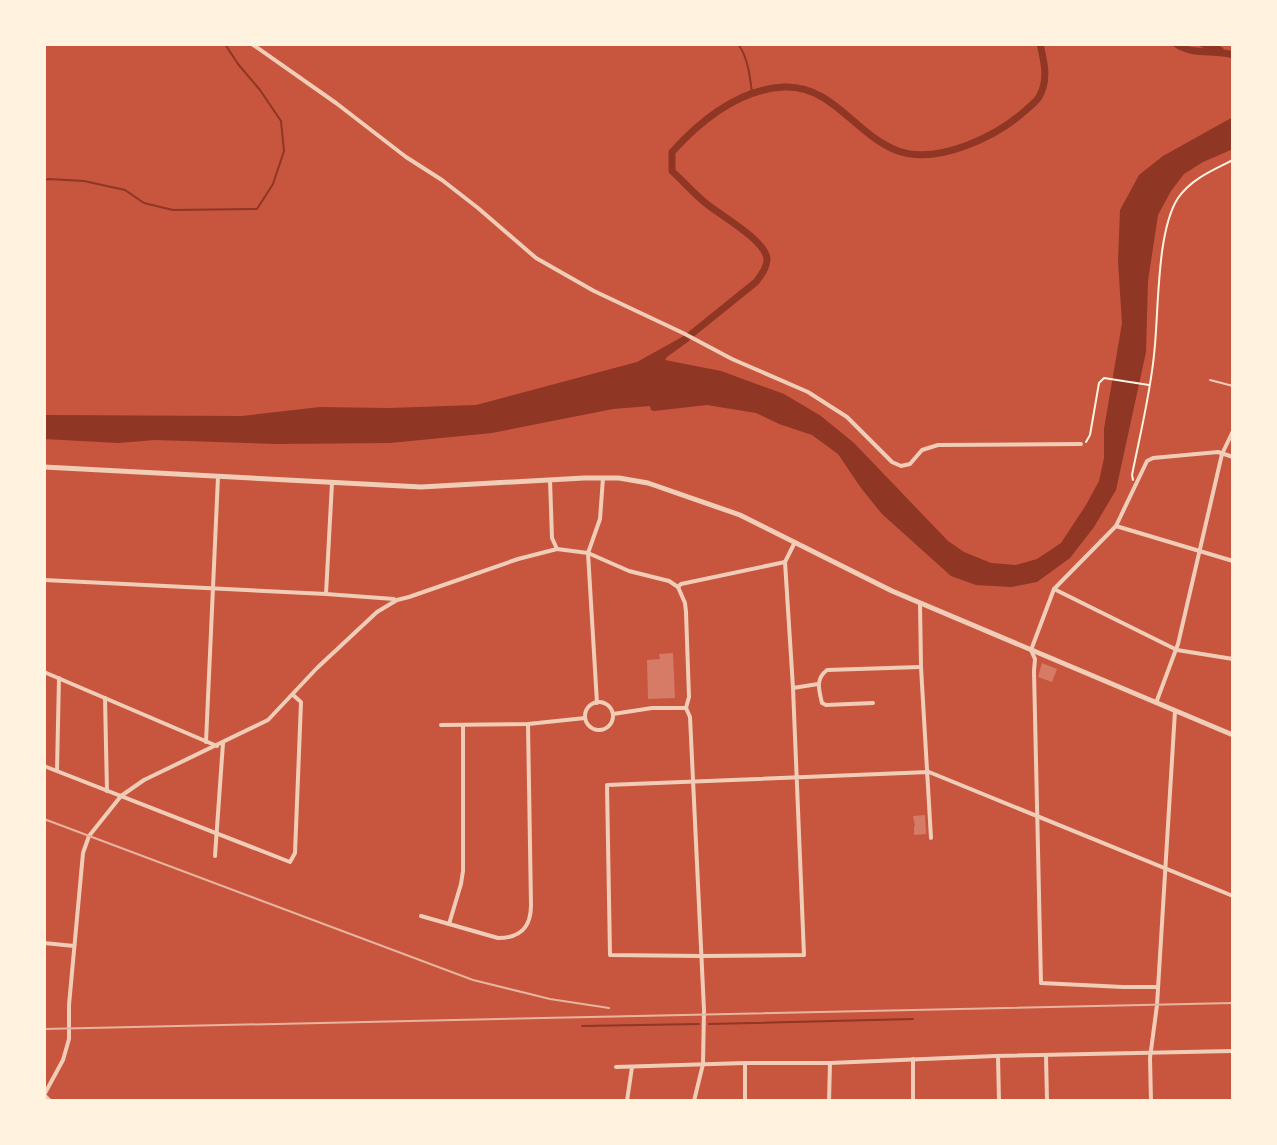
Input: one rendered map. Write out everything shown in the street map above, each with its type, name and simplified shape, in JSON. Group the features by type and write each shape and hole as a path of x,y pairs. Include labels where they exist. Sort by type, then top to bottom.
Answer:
{"street":[{"path":"252,44 442,180 536,258 594,291 732,359 808,392 847,417 892,462 901,466 910,464 922,450 938,445 1081,444"},
{"path":"1156,703 1177,650 1222,454 1233,431"},
{"path":"1158,990 1041,983 1035,659 1031,650 1054,589 1116,526 1149,459 1218,452 1233,457"},
{"path":"44,467 432,487 603,478 658,486 740,515 920,603 1233,735"},
{"path":"206,742 218,477"},
{"path":"597,703 588,553 600,519 603,478"},
{"path":"550,479 552,538 557,549"},
{"path":"326,594 332,483"},
{"path":"1116,526 1233,561"},
{"path":"795,542 785,562 793,688 796,776 804,955 610,955 607,785 796,776 929,772 1233,896"},
{"path":"50,1101 44,1095 63,1060 69,1039 81,863 89,836 121,796 144,780 268,720 338,647 377,612 397,600 557,549 588,553 629,571 669,581 678,587 685,603 689,697 686,708 690,717 704,1012 703,1064 694,1101"},
{"path":"678,587 785,562"},
{"path":"44,580 397,600"},
{"path":"1054,589 1177,650 1233,659"},
{"path":"920,603 931,838"},
{"path":"873,703 822,703 818,684 821,674 827,670 921,667"},
{"path":"44,672 206,742 220,744"},
{"path":"57,770 59,678"},
{"path":"793,688 818,684"},
{"path":"44,766 290,862 295,853 301,702 293,695"},
{"path":"105,698 107,791"},
{"path":"597,703 607,705 613,714 610,725 600,730 590,727 585,718 588,708 597,703"},
{"path":"613,714 652,708 686,708"},
{"path":"1151,1101 1151,1053 1157,1005 1175,711"},
{"path":"441,725 528,724 585,718"},
{"path":"421,916 498,938 509,938 527,926 531,916 528,724"},
{"path":"449,924 463,871 463,725"},
{"path":"215,856 220,744"},
{"path":"44,943 74,946"},
{"path":"616,1067 1233,1051"},
{"path":"1046,1055 1047,1101"},
{"path":"998,1056 999,1101"},
{"path":"913,1059 913,1101"},
{"path":"745,1063 745,1101"},
{"path":"829,1101 830,1063"},
{"path":"627,1101 632,1067"}],"lane":[{"path":"1210,380 1233,386"}],"path":[{"path":"1134,481 1132,475 1154,354 1162,255 1169,219 1176,202 1188,187 1233,160"},
{"path":"1081,444 1088,439 1102,379 1149,385"}],"shaded area":[{"path":"1233,117 1233,149 1184,174 1158,215 1148,281 1146,352 1116,490 1094,527 1070,558 1037,582 1011,587 976,585 951,576 882,514 838,454 812,435 756,413 707,405 654,411 650,406 613,409 492,433 390,443 275,444 155,440 118,443 44,439 44,415 242,416 320,407 476,405 637,362 682,337 689,341 665,360 721,371 784,394 821,416 854,443 948,541 964,552 991,563 1016,565 1037,559 1061,543 1099,481 1104,458 1104,429 1122,323 1118,262 1120,210 1139,175 1163,156"}],"building":[{"path":"673,653 675,698 648,699 647,660 660,659 659,654"},
{"path":"1042,663 1057,669 1052,682 1038,677"},
{"path":"925,815 926,834 914,835 913,816"}],"waterway":[{"path":"44,180 84,181 125,190 144,203 173,210 257,209 273,184 284,151 281,121 225,44"},
{"path":"738,44 746,61 752,93"},
{"path":"684,340 756,282 767,259 752,237 703,201 672,171 672,152 708,118 736,100 767,89 801,89 830,102 869,134 898,151 914,154 949,151 1000,129 1036,101 1045,77 1040,44"},
{"path":"1176,44 1190,50 1233,55"},
{"path":"1203,44 1220,50"},
{"path":"709,1024 913,1019"},
{"path":"582,1026 699,1024"}],"railway":[{"path":"44,819 473,980 550,999 609,1008"},
{"path":"44,1029 1233,1003"}]}
